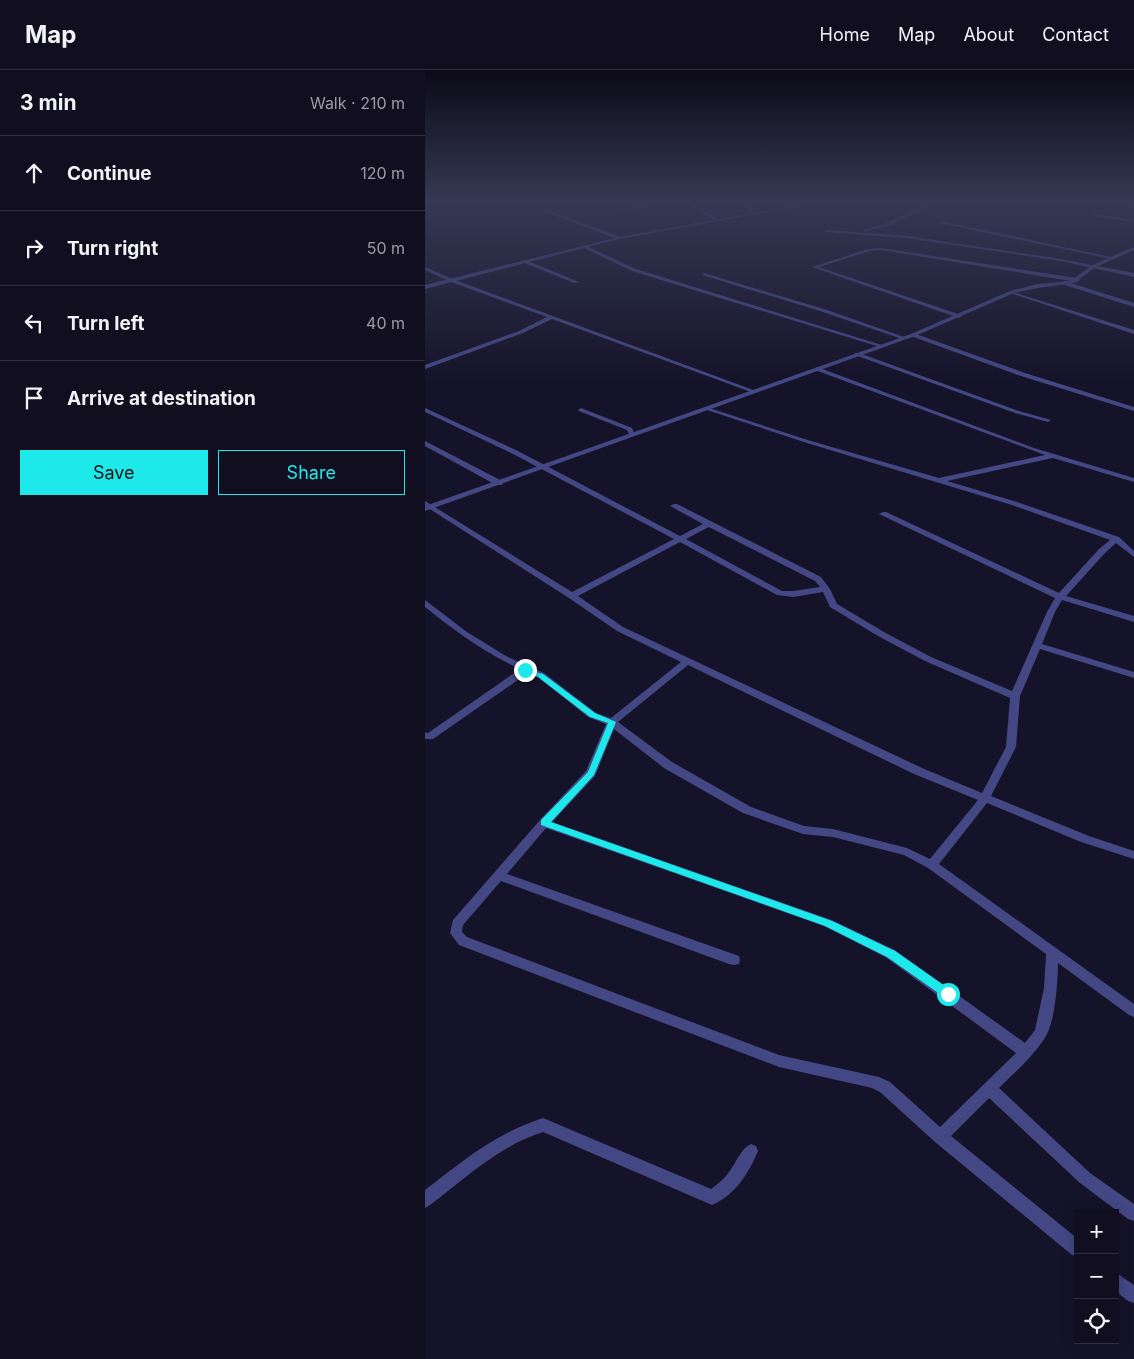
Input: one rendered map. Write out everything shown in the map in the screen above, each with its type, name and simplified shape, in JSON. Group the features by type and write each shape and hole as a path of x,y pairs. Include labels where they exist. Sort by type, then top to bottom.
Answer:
{"street":[{"path":"425,287 533,260"},
{"path":"614,260 635,270 882,346"},
{"path":"836,260 814,267 959,316"},
{"path":"952,260 1077,280"},
{"path":"1058,260 1134,275"},
{"path":"427,506 499,484 913,335 1012,292 1038,286 1064,284 1077,280 1094,266 1106,260"},
{"path":"526,262 576,282"},
{"path":"425,268 453,281 753,391"},
{"path":"704,274 749,291 821,310 904,338"},
{"path":"1064,284 1134,306"},
{"path":"1012,292 1134,332"},
{"path":"730,298 741,295"},
{"path":"425,367 521,332 552,317"},
{"path":"913,335 1023,376 1134,409"},
{"path":"857,354 1000,406 1048,420"},
{"path":"817,369 1053,456 1134,480"},
{"path":"707,409 781,435 940,480 1067,521 1116,539 1134,555"},
{"path":"425,410 478,433 546,467 780,593 793,594 826,589"},
{"path":"581,410 630,429 632,435"},
{"path":"425,444 499,484"},
{"path":"940,480 1053,456"},
{"path":"427,506 572,596 620,629 686,662 909,767 1085,839 1134,855"},
{"path":"674,506 817,579 826,589 833,605 881,634 928,659 1015,696"},
{"path":"883,514 1060,597 1134,619"},
{"path":"572,596 677,539 709,524"},
{"path":"932,865 984,799 1011,747 1015,696 1051,612 1060,597 1102,551 1116,539"},
{"path":"425,603 464,634 525,670 541,675 593,715 612,722 668,765 747,810 803,830 833,833 907,852 932,865 1134,1011"},
{"path":"1037,645 1134,675"},
{"path":"686,662 612,722 591,773 544,823 457,922 456,934 463,941 779,1061 874,1082 894,1093 939,1137 1074,1246"},
{"path":"426,738 525,670"},
{"path":"544,823 828,924 891,954 1026,1052"},
{"path":"498,875 734,960"},
{"path":"939,1137 1026,1052 1041,1032 1051,988 1053,951"},
{"path":"990,1089 1085,1178 1134,1213"},
{"path":"425,1200 507,1138 523,1130 543,1125 712,1197 722,1192 731,1183 751,1151"},
{"path":"1119,1283 1134,1295"}],"route":[{"path":"525,670 541,675 578,706 593,715 612,722 591,773 544,823 828,924 891,954 948,994"}]}
